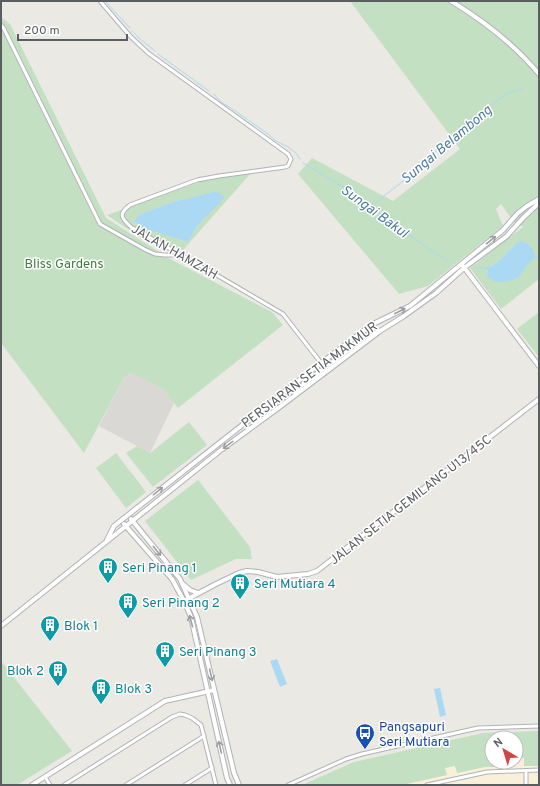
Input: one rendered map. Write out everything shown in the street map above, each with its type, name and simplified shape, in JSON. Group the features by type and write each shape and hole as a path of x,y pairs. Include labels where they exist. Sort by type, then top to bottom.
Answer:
{"street":[{"name":"JALAN HAMZAH","path":"100,1 130,36 148,52 288,154 291,159 288,166 284,167 197,180 130,205 124,209 122,214 123,218 132,227 283,314 324,368"},
{"path":"451,1 506,40 539,74"},
{"path":"1,25 100,224 155,254 182,255"},
{"name":"PERSIARAN SETIA MAKMUR","path":"105,544 114,526 371,325 410,306 503,230 518,213 539,199"},
{"name":"PERSIARAN SETIA MAKMUR","path":"1,626 221,450 380,331 436,293 464,268 508,236 522,218 539,204"},
{"path":"461,264 539,366"},
{"path":"295,395 300,387 369,334 380,331"},
{"name":"JALAN SETIA GEMILANG U13/45C","path":"184,601 198,593 247,571 277,577 308,574 317,571 539,399"},
{"path":"128,515 174,572 193,606 202,633 234,774 239,785"},
{"path":"122,520 172,579 191,617 227,778 230,785"},
{"path":"182,584 190,590 198,593 193,606"},
{"path":"32,785 166,701 214,690"},
{"path":"64,785 177,714 180,714 185,715 199,723 202,727 216,785"},
{"path":"288,785 346,758 362,754 478,728 539,726"},
{"path":"126,785 204,736"},
{"path":"185,785 212,768"},
{"path":"427,785 487,772 539,770"},
{"path":"526,771 526,785"},
{"path":"45,777 50,785"},
{"path":"453,779 455,785"}],"shaded area":[{"path":"132,373 163,389 174,403 150,453 99,426 123,379"},
{"path":"455,766 457,773 484,767 484,770 524,770 524,766 539,766 539,785 402,785 447,775 445,768"}],"green space":[{"path":"350,1 539,1 539,279 501,309 470,268 523,227 513,221 501,204 496,209 503,226 428,286 399,294 298,174 312,158 393,201 460,149","holes":["513,246 534,259 530,261 519,277 487,273 488,268 500,260"]},
{"name":"Bliss Gardens","path":"1,17 10,24 106,218 172,260 272,312 283,325 178,408 163,389 131,373 123,379 84,453 1,343"},
{"path":"251,173 183,250 140,237 107,215 205,180","holes":["223,198 197,226 188,242 150,230 133,221 141,214 175,201 186,199"]},
{"path":"539,312 539,357 517,329"},
{"path":"189,422 207,445 153,487 126,453 137,446 150,453"},
{"path":"116,453 146,492 126,508 96,468"},
{"path":"198,480 250,547 252,559 236,559 191,580 145,521"},
{"path":"1,661 72,751 17,785 1,785"},
{"path":"539,731 539,766 524,766 524,732"},
{"path":"483,733 484,767 457,773 455,766 445,768 447,775 402,785 302,785 354,762"}],"water":[{"path":"214,192 221,194 224,198 197,226 188,242 149,230 133,221 141,214 175,201"},
{"path":"520,241 531,247 535,253 534,259 527,265 519,277 510,281 499,282 488,278 488,271 486,268 500,260"},
{"path":"277,659 287,684 280,687 270,661"},
{"path":"440,688 446,715 440,717 434,689"}],"waterway":[{"name":"Sungai Bakul","path":"105,1 130,28"},
{"name":"Sungai Bakul","path":"132,31 155,51"},
{"name":"Sungai Bakul","path":"158,54 209,91"},
{"name":"Sungai Belambong","path":"370,207 426,163 442,144 507,93 523,89 525,87"},
{"name":"Sungai Bakul","path":"214,94 221,102 276,141 296,153 300,159"},
{"name":"Sungai Bakul","path":"303,163 343,187 436,254 446,259"},
{"name":"Sungai Bakul","path":"535,256 539,257"},
{"name":"Sungai Bakul","path":"477,268 486,268"}],"place":[{"name":"Seri Pinang 1","path":"108,584"},
{"name":"Seri Mutiara 4","path":"240,600"},
{"name":"Seri Pinang 2","path":"128,619"},
{"name":"Blok 1","path":"50,642"},
{"name":"Seri Pinang 3","path":"165,668"},
{"name":"Blok 2","path":"58,687"},
{"name":"Blok 3","path":"101,705"},
{"name":"Pangsapuri Seri Mutiara","path":"365,750"}]}
